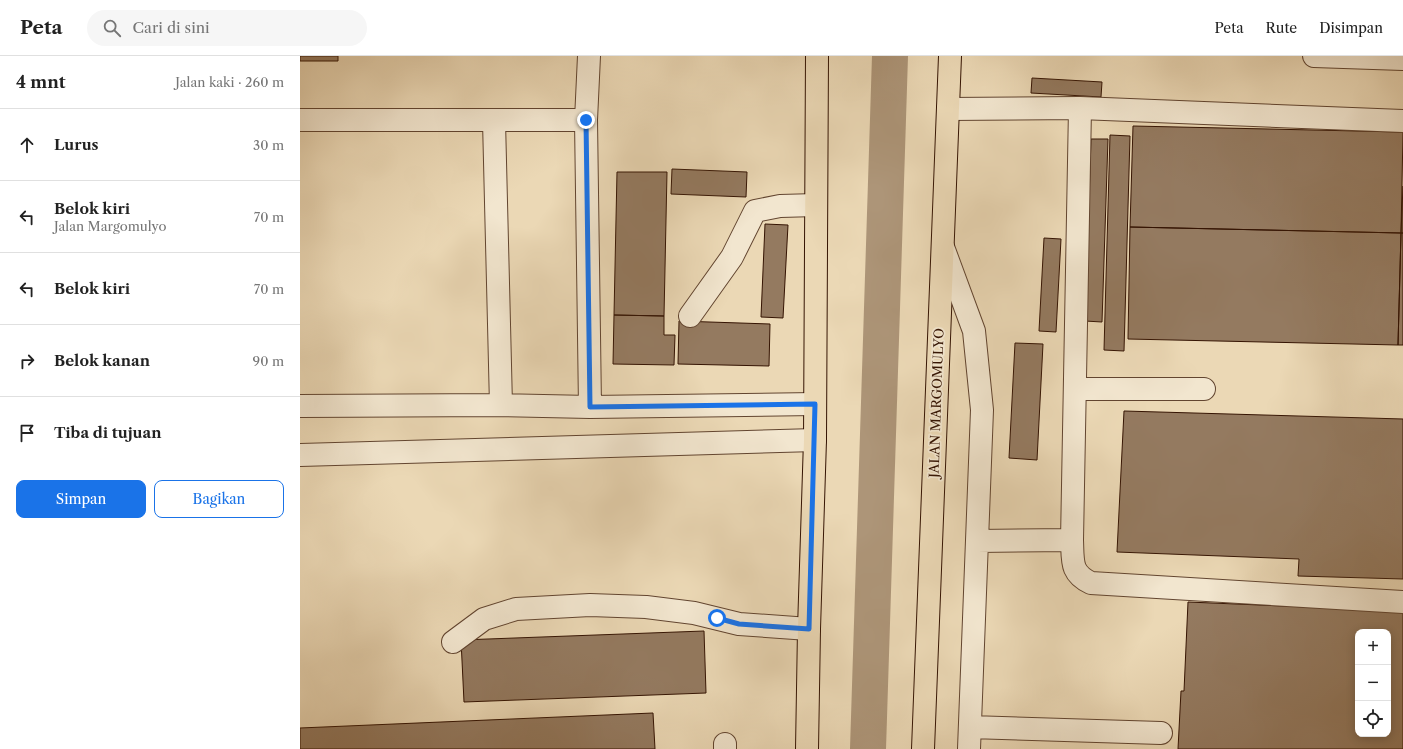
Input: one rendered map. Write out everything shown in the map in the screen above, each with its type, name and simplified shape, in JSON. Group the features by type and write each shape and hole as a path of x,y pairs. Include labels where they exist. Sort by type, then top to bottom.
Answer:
{"main road":[{"path":"813,744 809,629 815,440 817,56"},
{"name":"JALAN MARGOMULYO","path":"920,743 943,247 950,56"}],"street":[{"path":"589,56 586,120 590,407"},
{"path":"1314,56 1403,59"},
{"path":"1080,108 1076,389 1072,540 1073,565 1077,574 1091,583 1403,602"},
{"path":"948,109 1080,108 1403,121"},
{"path":"300,120 586,120"},
{"path":"494,121 501,405"},
{"path":"690,316 732,257 755,211 780,206 816,206"},
{"path":"943,247 974,331 982,410 969,749"},
{"path":"1076,389 1204,389"},
{"path":"300,406 501,405 590,407 815,404"},
{"path":"300,455 815,440"},
{"path":"977,542 1072,540"},
{"path":"453,642 484,620 516,609 590,605 646,607 694,613 739,624 809,629"},
{"path":"970,727 1161,733"}],"building":[{"path":"300,56 338,56 338,61 300,61"},
{"path":"1032,78 1102,82 1101,97 1031,93"},
{"path":"1133,126 1403,132 1401,233 1130,227"},
{"path":"1110,135 1130,136 1124,351 1104,350"},
{"path":"1091,139 1108,139 1102,322 1085,321"},
{"path":"672,169 747,172 746,197 671,194"},
{"path":"617,172 667,172 664,316 614,315"},
{"path":"1403,186 1403,233 1401,233"},
{"path":"765,224 788,225 783,318 761,317"},
{"path":"1130,227 1401,233 1398,345 1128,339"},
{"path":"1401,233 1403,233 1403,345 1398,345"},
{"path":"1044,238 1061,239 1056,332 1039,331"},
{"path":"614,315 664,316 664,335 675,335 674,365 613,364"},
{"path":"679,321 770,324 769,366 678,364"},
{"path":"1015,343 1043,344 1037,460 1009,458"},
{"path":"1124,411 1403,419 1403,579 1298,576 1299,559 1117,552"},
{"path":"1188,602 1403,611 1403,749 1178,749 1181,691 1184,691"},
{"path":"704,631 706,693 464,702 461,640"},
{"path":"653,713 655,749 300,749 300,728"}],"waterway":[{"path":"868,749 890,56"}],"route":[{"path":"586,120 590,407 815,404 809,629 739,624 717,618"}]}
